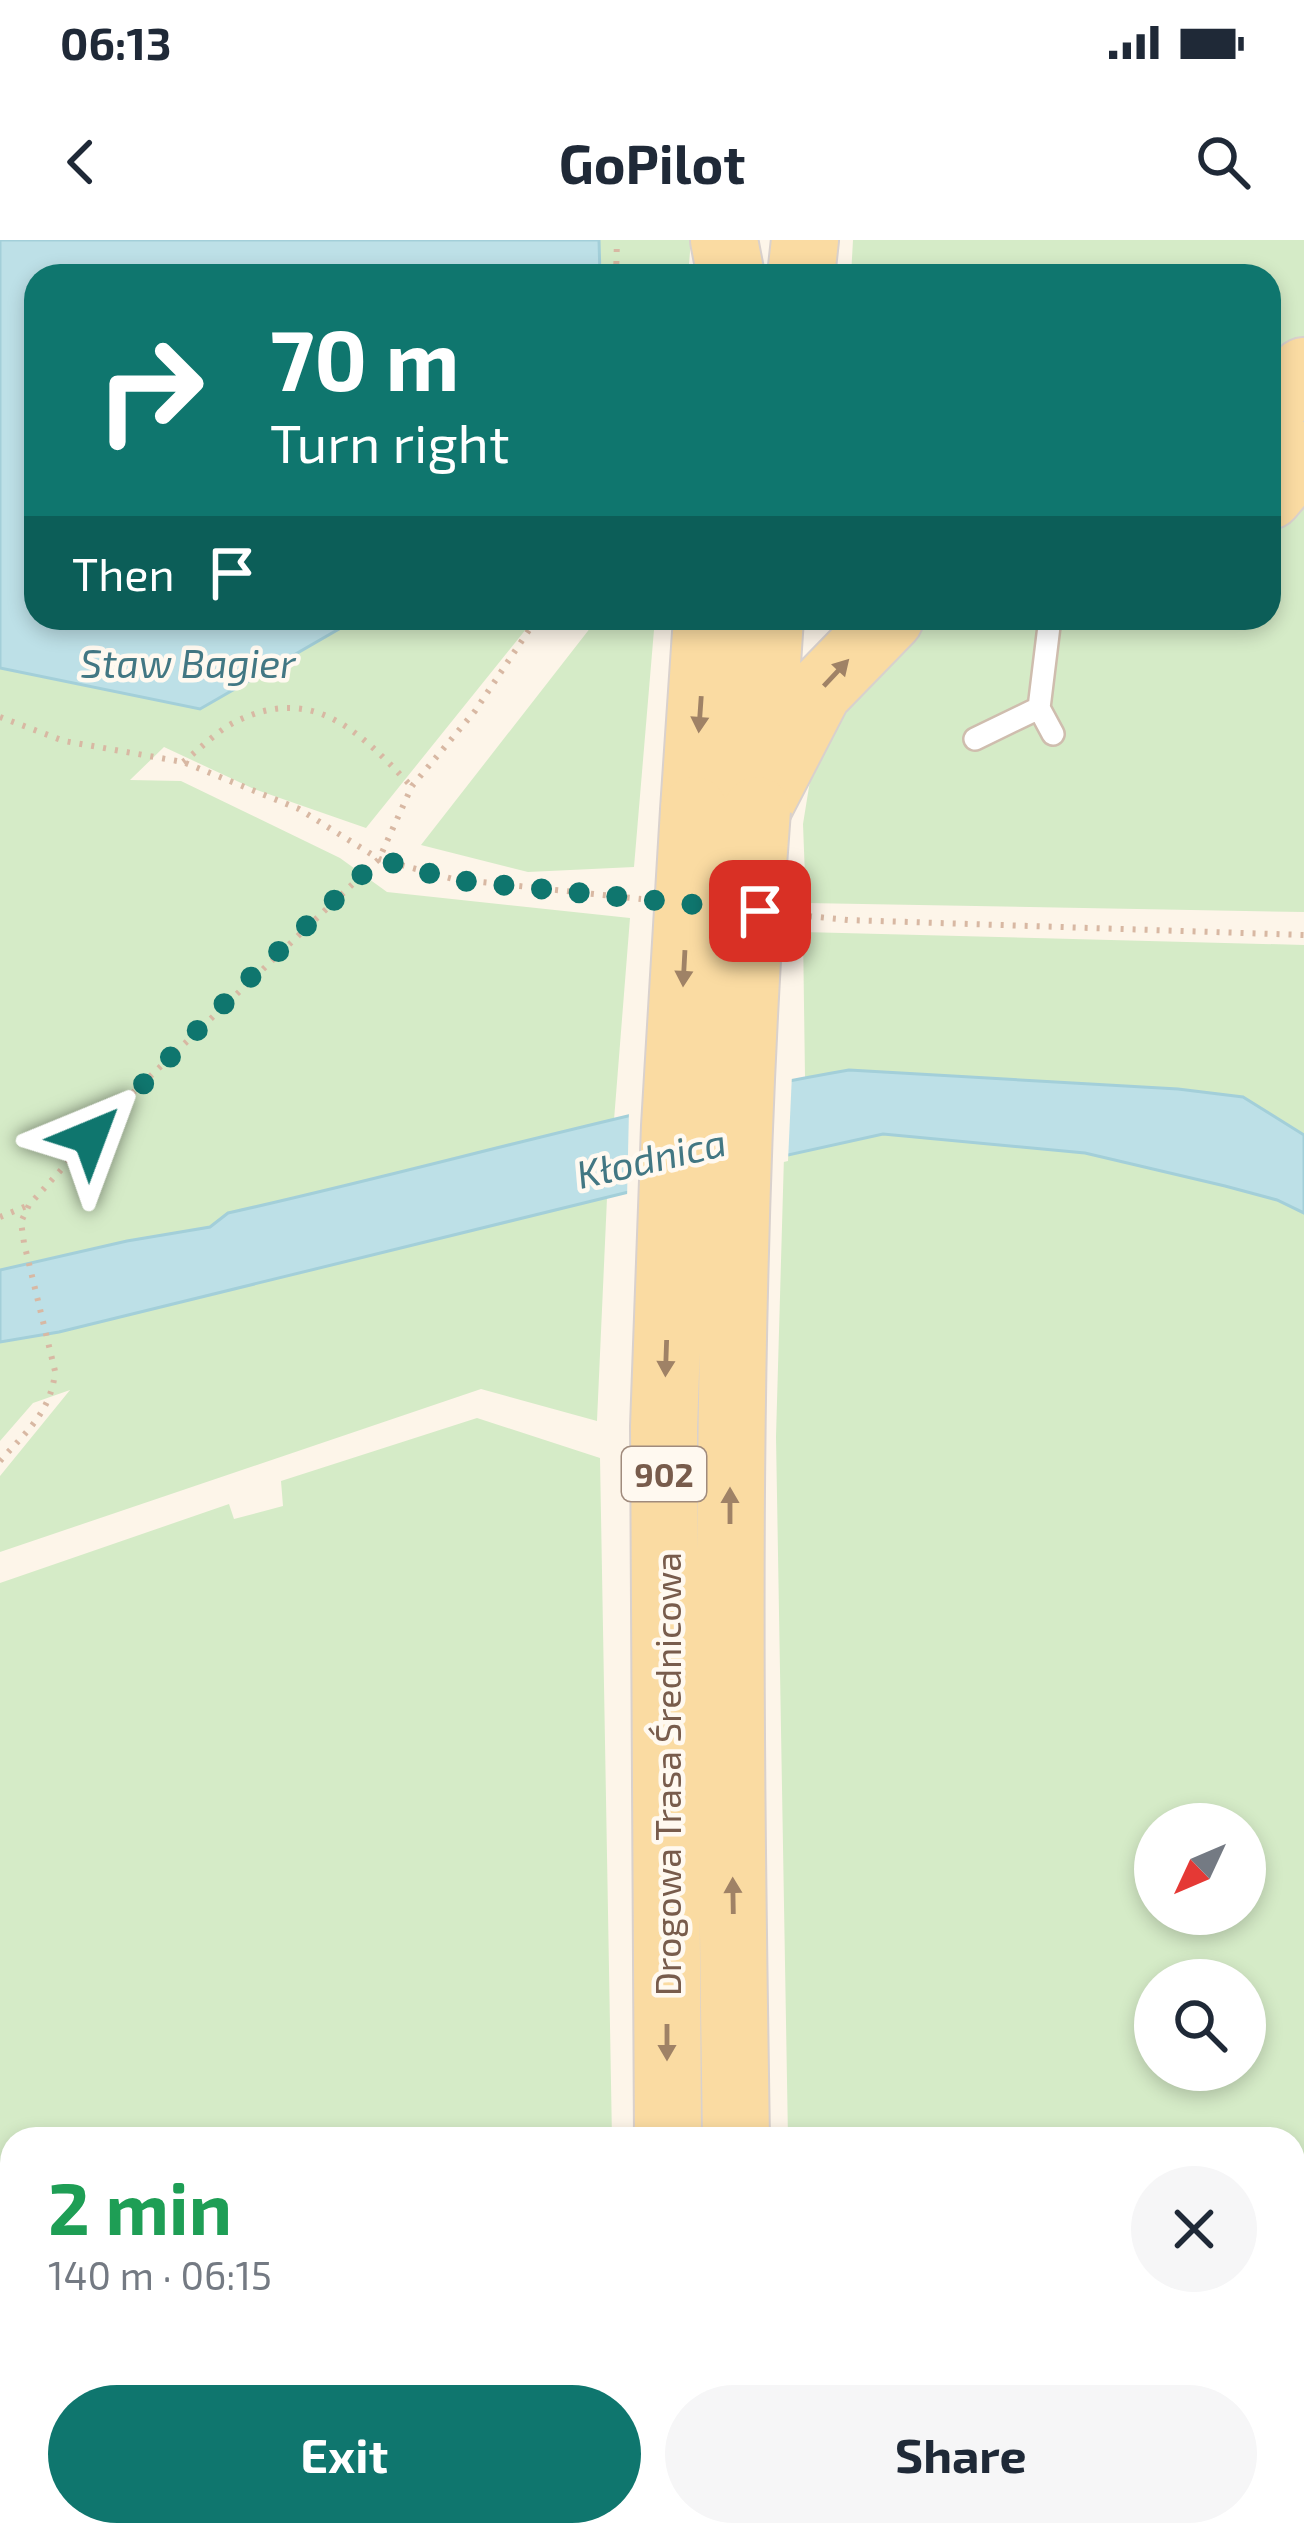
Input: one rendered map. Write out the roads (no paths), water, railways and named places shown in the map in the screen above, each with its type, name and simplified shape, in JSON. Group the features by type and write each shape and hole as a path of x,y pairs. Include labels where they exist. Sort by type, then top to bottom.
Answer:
{"main road":[{"path":"1281,397 1304,371"},
{"path":"1281,482 1304,455"},
{"name":"Drogowa Trasa Średnicowa","path":"707,630 725,810 738,1132 730,1439 736,2127"},
{"name":"Drogowa Trasa Średnicowa","path":"668,2127 664,1427 674,1126 725,810 767,630"},
{"path":"725,810 818,692 878,630"}],"lane":[{"path":"1049,630 1039,708 1053,734"},
{"path":"975,739 1039,708"}],"water":[{"name":"Staw Bagier","path":"0,240 599,240 600,264 24,264 24,630 337,630 200,709 0,668"},
{"name":"Kłodnica","path":"849,1070 1243,1097 1304,1135 1304,1213 1277,1200 1085,1153 883,1134 59,1332 0,1342 0,1270 210,1227 228,1213 615,1119"}]}
